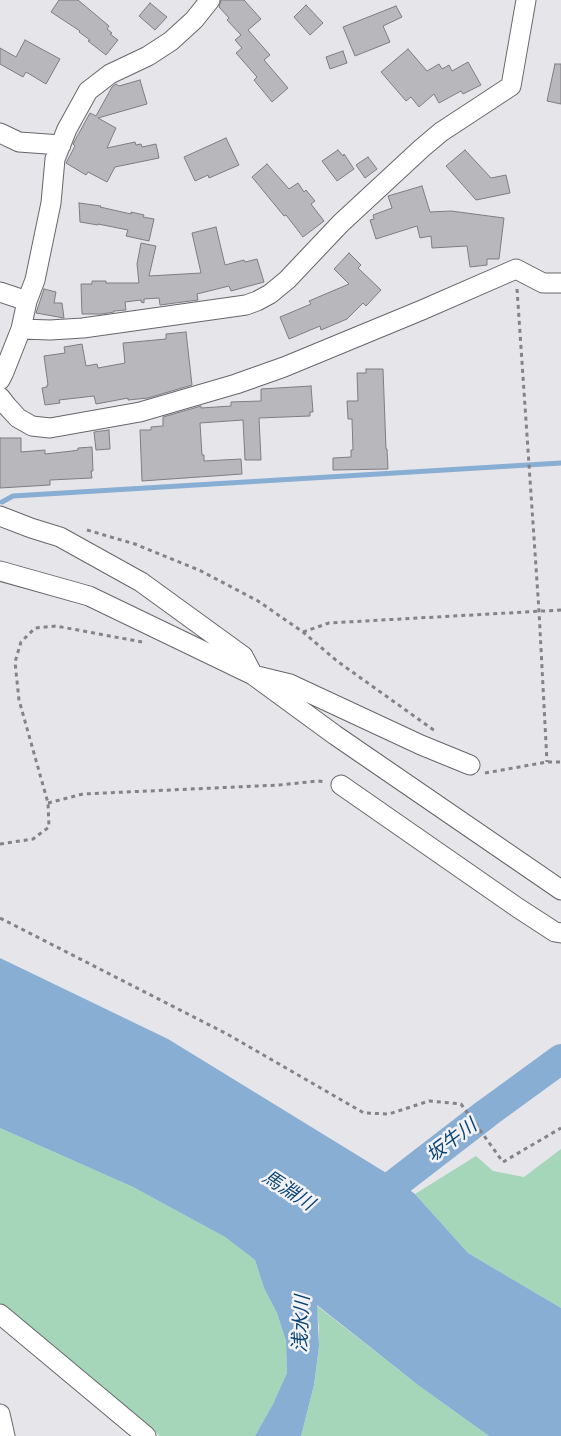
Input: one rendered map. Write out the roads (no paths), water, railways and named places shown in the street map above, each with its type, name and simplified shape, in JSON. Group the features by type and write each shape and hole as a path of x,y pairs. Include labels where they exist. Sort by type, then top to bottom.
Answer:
{"street":[{"path":"0,380 21,329 27,301 35,280 51,203 55,159 67,129 88,91 110,74 148,56 171,41 194,20 210,0"},
{"path":"21,329 50,330 111,324 246,304 270,294 287,280 341,223 440,132 512,86 526,0"},
{"path":"0,133 19,142 61,145"},
{"path":"0,397 18,418 32,426 50,428 140,412 284,368 516,269 543,284 561,283"},
{"path":"0,292 27,301"},
{"path":"0,516 60,537 141,582 242,656 253,675 290,684 421,745 470,765"},
{"path":"0,571 89,596 253,675 335,735 561,890"},
{"path":"341,785 518,908 555,932 561,933"},
{"path":"0,1314 146,1436"},
{"path":"0,1414 5,1436"}],"water":[{"path":"0,958 168,1039 388,1174 415,1194 468,1253 561,1308 561,1436 489,1436 418,1385 317,1305 319,1346 314,1385 301,1436 255,1436 273,1404 287,1373 286,1341 277,1313 264,1288 255,1260 225,1237 133,1187 0,1128"}],"waterway":[{"path":"2,502 13,496 561,463"},
{"name":"坂牛川","path":"369,1208 391,1187 561,1059"}],"water label":[{"name":"馬淵川","path":"288,1191"},
{"name":"浅水川","path":"302,1324"}]}
